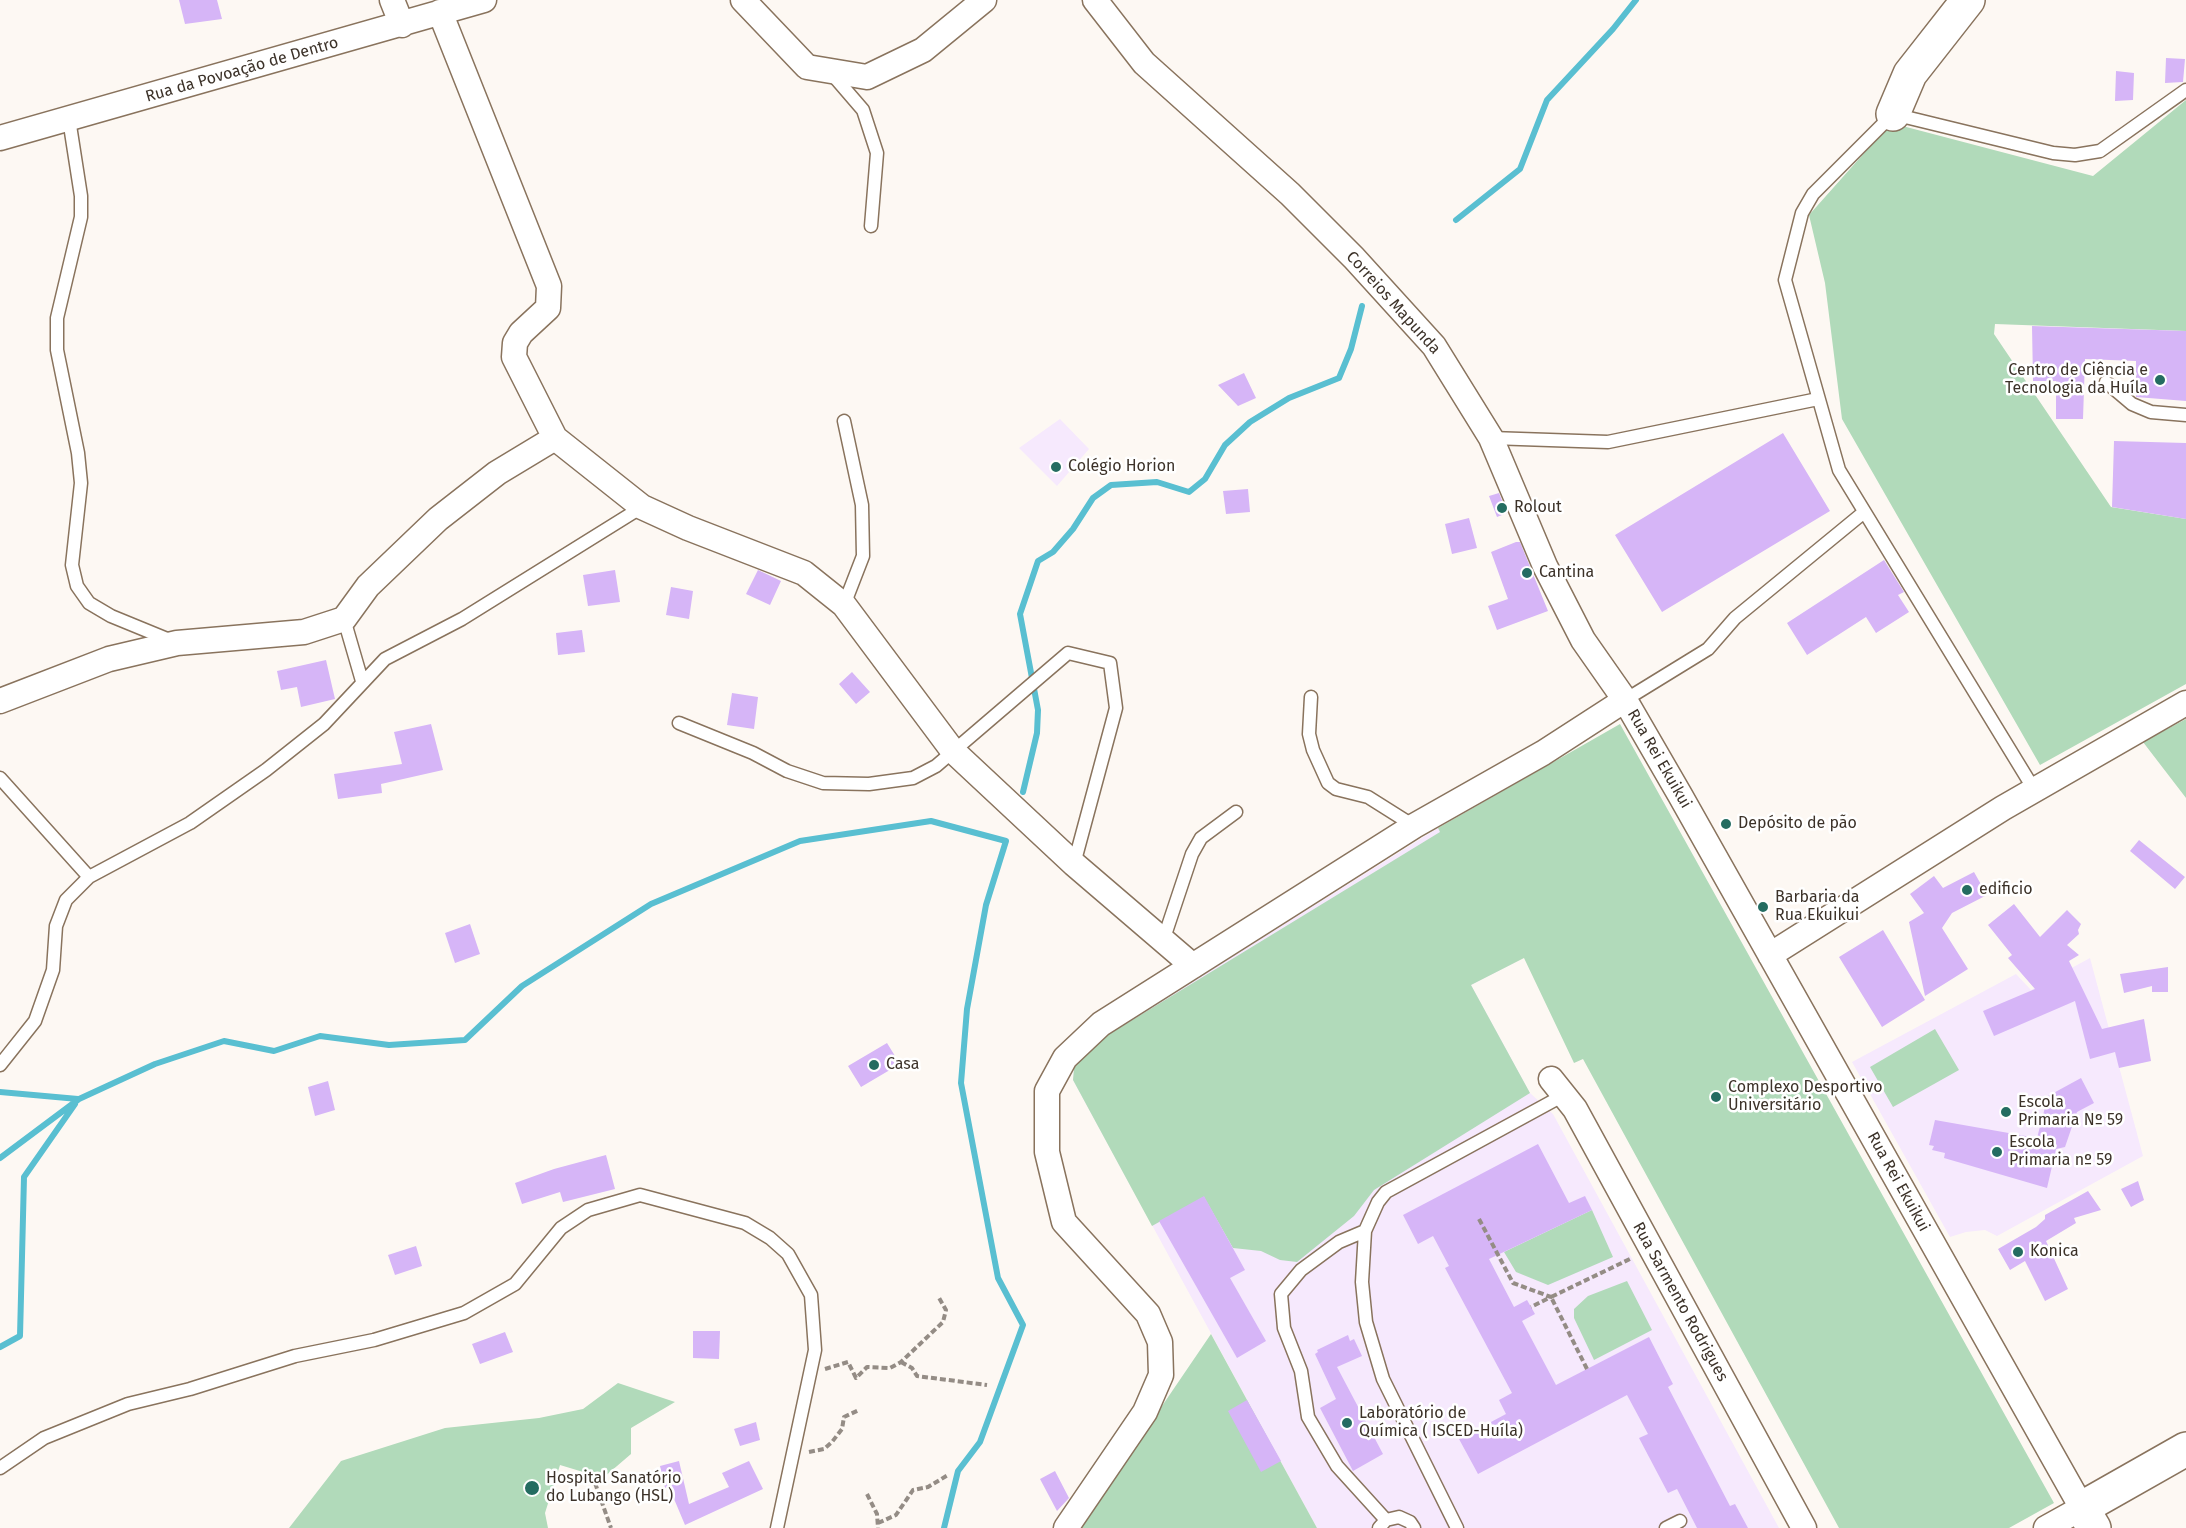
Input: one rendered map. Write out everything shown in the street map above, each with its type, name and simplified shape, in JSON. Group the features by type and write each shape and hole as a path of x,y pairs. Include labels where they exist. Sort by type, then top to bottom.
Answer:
{"street":[{"path":"392,0 402,25"},
{"name":"Rua da Povoação de Dentro","path":"0,138 483,0"},
{"path":"743,0 807,67 867,77 923,50 984,0"},
{"name":"Correios Mapunda","path":"1095,0 1144,63 1290,194 1354,258 1434,346 1491,438 1545,566 1583,640 1625,700"},
{"path":"1893,114 1910,74 1968,0"},
{"path":"440,12 549,286 548,308 521,333 515,343 514,357 555,438 642,507 688,528 804,573 843,605 952,751 1074,864 1193,966"},
{"path":"0,701 109,659 177,643 304,632 344,619 368,586 438,519 497,473 555,438"},
{"path":"1065,1528 1145,1412 1161,1375 1160,1342 1148,1314 1064,1222 1047,1152 1047,1090 1065,1058 1101,1024 1414,826 1543,753 1625,700"},
{"name":"Rua Rei Ekuikui","path":"1625,700 2088,1518"},
{"path":"1770,955 2003,808 2186,703"},
{"name":"Rua Sarmento Rodrigues","path":"1557,1087 1575,1109 1800,1527"},
{"path":"2046,1528 2088,1518 2186,1449"}],"lane":[{"path":"829,70 863,110 877,153 871,226"},
{"path":"2035,791 1863,513 1839,470 1785,280 1802,213 1813,194 1893,114 2053,153 2075,155 2100,151 2186,90"},
{"path":"69,119 81,196 81,217 57,318 57,339 78,453 81,483 72,564 77,586 89,603 111,616 177,643"},
{"path":"2106,382 2132,404 2151,412 2186,414"},
{"path":"1491,438 1608,442 1818,399"},
{"path":"843,605 863,556 862,504 844,420"},
{"path":"0,1065 35,1021 53,970 56,926 66,900 89,877 190,823 266,771 324,724 385,659 462,619 642,507"},
{"path":"1625,700 1708,649 1735,618 1863,513"},
{"path":"344,619 362,681"},
{"path":"679,723 753,753 787,771 823,783 869,784 913,778 936,766 1033,686 1068,653 1110,663 1116,708 1074,864"},
{"path":"1311,697 1310,734 1313,750 1328,783 1336,789 1375,801 1414,826"},
{"path":"0,778 89,877"},
{"path":"1163,941 1192,854 1201,838 1236,812"},
{"path":"1457,1528 1383,1379 1366,1322 1362,1282 1365,1231 1377,1202 1386,1192 1557,1087"},
{"path":"0,1468 44,1438 128,1404 190,1389 295,1356 374,1340 464,1313 515,1284 561,1228 588,1210 640,1195 745,1223 770,1238 788,1254 811,1295 815,1350 777,1528"},
{"path":"1365,1231 1340,1242 1300,1270 1281,1294 1284,1329 1301,1371 1308,1417 1337,1466 1382,1524 1399,1517 1405,1519 1414,1528"},
{"path":"1666,1528 1680,1521"}],"path":[{"path":"1479,1220 1513,1283 1551,1297 1587,1369"},
{"path":"1531,1307 1651,1249"},
{"path":"810,1370 848,1362 856,1378 867,1367 890,1368 901,1362 944,1322 946,1310 938,1296"},
{"path":"901,1362 912,1368 917,1376 987,1385"},
{"path":"799,1453 824,1449 842,1429 844,1417 859,1410"},
{"path":"867,1494 877,1515 878,1525 896,1515 913,1490 928,1487 948,1475"},
{"path":"595,1483 611,1528"}],"shaded area":[{"name":"Colégio Horion","path":"1060,419 1089,449 1057,486 1019,448"},
{"path":"1438,828 1514,963 1471,985 1530,1093 1553,1114 1779,1528 1317,1528 1073,1080 1074,1069 1098,1041"},
{"name":"Escola Primaria Nº 59","path":"2090,958 2143,1156 1997,1236 1985,1230 1950,1237 1852,1062 2016,974 2031,990"}],"green space":[{"path":"2186,100 2186,331 1995,324 1994,334 2111,507 2186,519 2186,684 2040,765 1842,419 1825,283 1809,215 1891,123 2093,176"},
{"path":"2186,719 2186,798 2143,742"},
{"name":"Complexo Desportivo Universitário","path":"1620,724 2054,1503 2009,1528 1839,1528 1583,1059 1574,1063 1524,958 1471,985 1530,1093 1374,1190 1354,1216 1297,1262 1280,1260 1261,1251 1233,1248 1204,1197 1152,1226 1073,1080 1074,1069 1080,1057 1098,1041 1440,832 1438,828"},
{"path":"1935,1029 1959,1070 1893,1107 1870,1067"},
{"path":"1592,1210 1613,1257 1548,1285 1516,1272 1504,1252"},
{"path":"1627,1281 1652,1330 1594,1360 1574,1318 1574,1309 1588,1296"},
{"path":"1211,1334 1317,1528 1079,1528"},
{"path":"618,1383 675,1402 631,1428 631,1454 603,1478 560,1465 545,1513 548,1528 289,1528 341,1461 445,1428 539,1418 583,1409"}],"building":[{"path":"179,0 217,0 222,19 185,24"},
{"path":"2166,58 2185,59 2183,82 2165,83"},
{"path":"2116,71 2134,73 2133,100 2115,101"},
{"name":"Centro de Ciência e Tecnologia da Huíla","path":"2032,326 2186,331 2186,401 2136,397 2136,361 2085,359 2083,419 2056,419 2056,381 2033,381"},
{"path":"1244,373 1256,398 1238,406 1218,385"},
{"path":"1783,433 1830,511 1662,612 1615,535"},
{"path":"2114,441 2186,443 2186,519 2112,507"},
{"path":"1248,489 1250,512 1226,514 1223,491"},
{"path":"1499,493 1507,513 1497,517 1489,496"},
{"path":"1469,518 1477,548 1452,554 1445,524"},
{"path":"1520,542 1548,611 1497,630 1488,606 1508,599 1491,552"},
{"path":"1884,560 1904,592 1898,595 1909,612 1876,633 1866,617 1807,655 1787,623"},
{"path":"615,570 620,602 588,606 583,575"},
{"path":"758,570 781,581 770,605 746,594"},
{"path":"671,587 693,591 689,619 666,615"},
{"path":"582,630 585,652 558,655 556,633"},
{"path":"326,660 335,699 301,707 297,687 281,690 277,671"},
{"path":"852,672 870,692 856,704 839,684"},
{"path":"732,693 758,697 754,729 727,725"},
{"path":"431,724 443,770 381,784 382,793 338,799 334,774 402,764 394,732"},
{"path":"2139,840 2185,877 2175,889 2130,851"},
{"path":"1974,872 1987,895 1952,913 1942,928 1968,969 1925,996 1909,922 1924,913 1910,894 1934,876 1943,888"},
{"path":"2014,904 2040,937 2067,910 2081,924 2079,934 2067,945 2079,955 2069,961 2102,1029 2144,1019 2151,1061 2119,1068 2115,1052 2090,1059 2075,1001 1994,1036 1983,1011 2035,989 2008,958 2012,955 1988,925"},
{"path":"470,924 480,954 455,963 445,933"},
{"path":"1883,930 1925,1000 1882,1027 1839,957"},
{"path":"2168,967 2168,992 2152,992 2152,986 2124,993 2120,974"},
{"name":"Casa","path":"887,1043 900,1064 861,1087 848,1066"},
{"name":"Escola Primaria nº 59","path":"2081,1078 2094,1103 2077,1112 2065,1147 2056,1149 2047,1188 1944,1158 1945,1153 1932,1150 1934,1146 1929,1145 1935,1120 2037,1138 2048,1096"},
{"path":"328,1081 335,1110 315,1116 308,1087"},
{"path":"1538,1144 1569,1203 1585,1196 1592,1210 1489,1259 1514,1307 1527,1300 1535,1314 1522,1321 1556,1385 1649,1337 1673,1384 1668,1387 1730,1506 1735,1504 1748,1528 1697,1528 1677,1489 1668,1493 1639,1438 1648,1434 1627,1395 1478,1474 1459,1439 1506,1414 1499,1400 1512,1393 1445,1268 1449,1266 1433,1236 1418,1244 1403,1215"},
{"path":"606,1155 615,1189 563,1202 560,1192 522,1204 515,1183 554,1169"},
{"path":"2138,1181 2144,1200 2131,1207 2121,1189"},
{"path":"2088,1191 2101,1210 2074,1218 2076,1223 2046,1241 2068,1289 2045,1301 2025,1261 2010,1270 1998,1249 2036,1227 2045,1219 2045,1215"},
{"path":"1204,1196 1245,1270 1230,1278 1266,1341 1237,1358 1159,1221"},
{"path":"416,1246 422,1266 395,1275 388,1255"},
{"path":"693,1331 720,1331 719,1359 693,1358"},
{"path":"505,1332 513,1352 480,1364 472,1344"},
{"name":"Laboratório de Química ( ISCED-Huíla)","path":"1348,1335 1350,1341 1354,1339 1362,1356 1337,1367 1383,1454 1353,1471 1320,1408 1336,1399 1315,1354 1317,1350"},
{"path":"1247,1400 1281,1461 1261,1472 1228,1411"},
{"path":"756,1422 760,1440 740,1446 734,1429"},
{"path":"679,1461 689,1504 729,1487 722,1473 749,1461 763,1489 685,1525 669,1487 665,1488 660,1466"},
{"path":"1055,1471 1069,1498 1057,1511 1040,1479"}],"waterway":[{"path":"1456,220 1520,169 1547,100 1613,29 1636,0"},
{"path":"1023,792 1037,733 1038,710 1020,614 1038,561 1053,552 1073,529 1093,498 1111,485 1157,482 1189,492 1205,479 1225,445 1250,422 1289,398 1339,378 1351,349 1362,306"},
{"path":"0,1158 79,1099 155,1064 224,1041 274,1051 320,1036 389,1045 465,1040 522,986 651,904 800,841 931,821 1006,841 986,905 967,1009 961,1083 998,1278 1023,1325 980,1442 958,1471 944,1528"},
{"path":"0,1092 78,1099"},
{"path":"0,1347 20,1336 24,1177 75,1104"}],"place":[{"name":"Centro de Ciência e Tecnologia da Huíla","path":"2160,380"},
{"name":"Colégio Horion","path":"1056,467"},
{"name":"Rolout","path":"1502,508"},
{"name":"Cantina","path":"1527,573"},
{"name":"Depósito de pão","path":"1726,824"},
{"name":"edificio","path":"1967,890"},
{"name":"Barbaria da Rua Ekuikui","path":"1763,907"},
{"name":"Casa","path":"874,1065"},
{"name":"Complexo Desportivo Universitário","path":"1716,1097"},
{"name":"Escola Primaria Nº 59","path":"2006,1112"},
{"name":"Escola Primaria nº 59","path":"1997,1152"},
{"name":"Konica","path":"2018,1252"},
{"name":"Laboratório de Química ( ISCED-Huíla)","path":"1347,1423"},
{"name":"Hospital Sanatório do Lubango (HSL)","path":"532,1488"}]}
